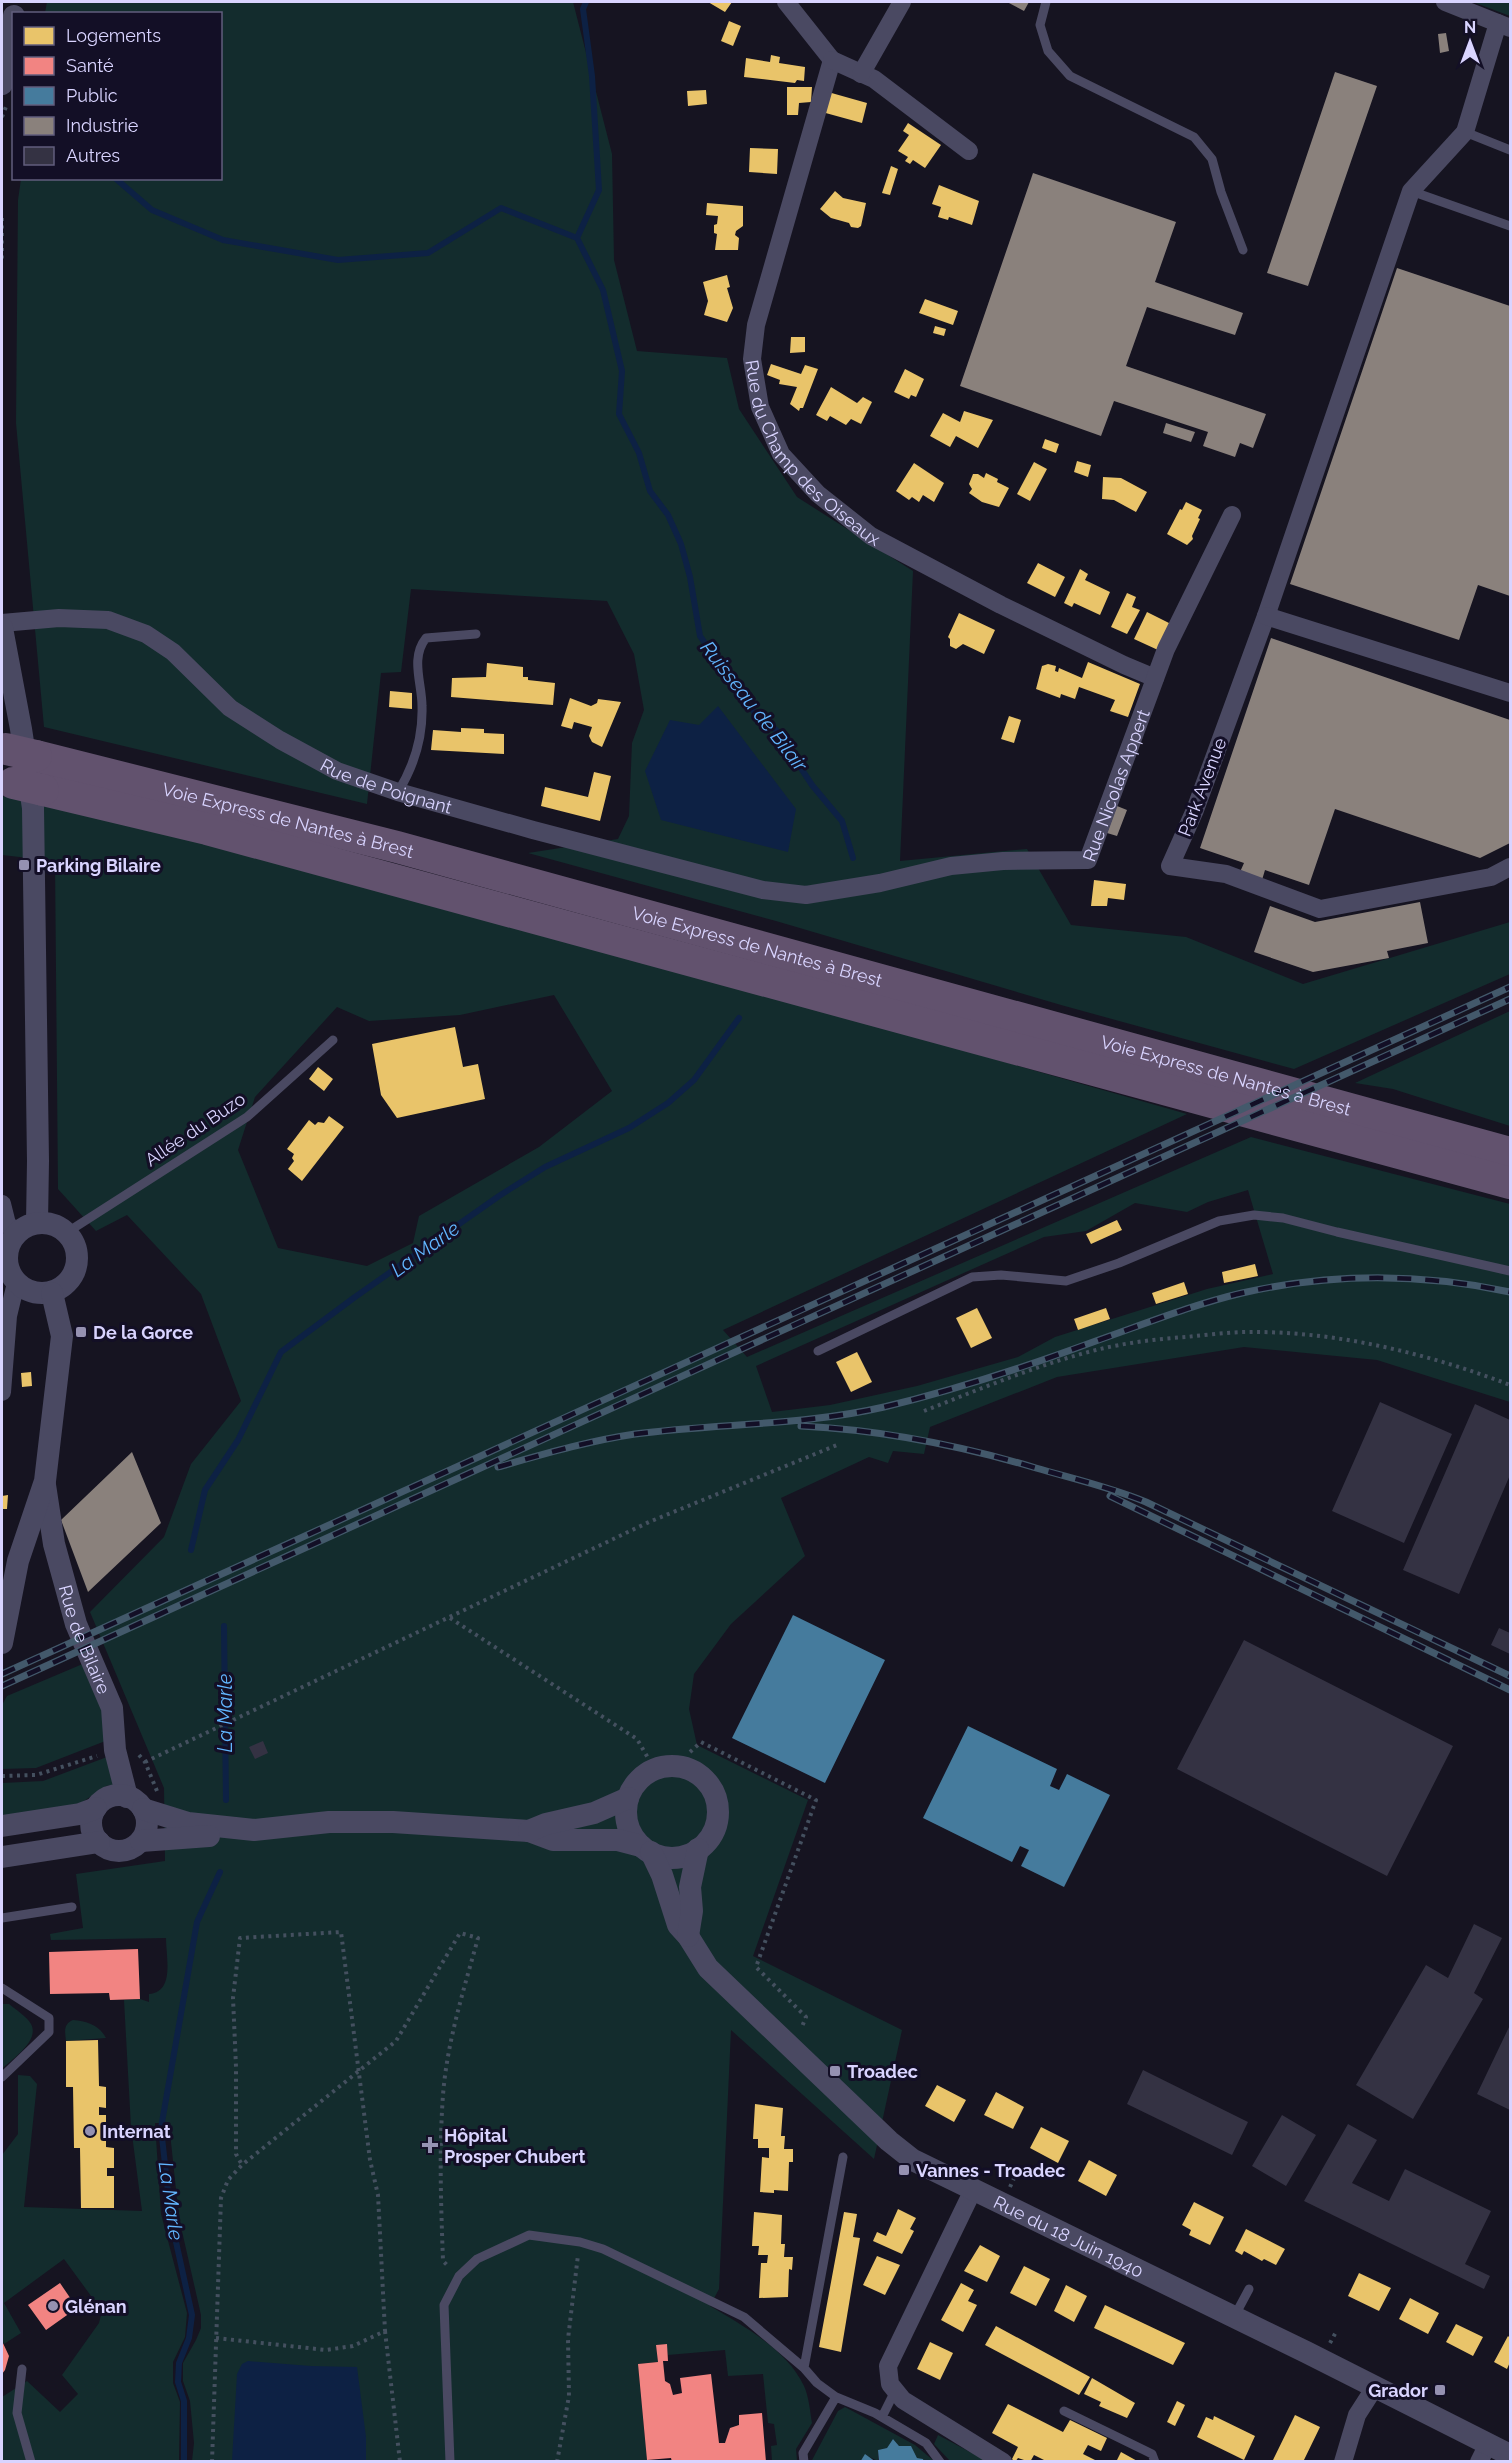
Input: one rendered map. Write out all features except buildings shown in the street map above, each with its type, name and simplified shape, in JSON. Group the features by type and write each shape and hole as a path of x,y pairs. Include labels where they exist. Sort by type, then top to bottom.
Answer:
{"highway":[{"name":"Voie Express de Nantes à Brest","path":"4,748 397,847 1510,1153"},
{"name":"Voie Express de Nantes à Brest","path":"7,782 231,835 1510,1183"}],"street":[{"path":"786,2 832,60 874,80 969,151"},
{"path":"861,74 902,2"},
{"path":"1411,191 1465,132 1504,26 1445,2"},
{"path":"2,84 9,64 10,30"},
{"name":"Rue du Champ des Oiseaux","path":"832,60 756,325 752,359 760,407 781,454 818,494 871,536 1001,605 1155,678"},
{"name":"Park Avenue","path":"1411,191 1266,616 1195,810 1170,866 1226,874 1320,909 1491,877 1510,867"},
{"name":"Rue Nicolas Appert","path":"806,895 880,883 951,866 1003,861 1088,860 1166,649 1232,515"},
{"path":"1266,616 1510,693"},
{"name":"Rue de Poignant","path":"2,623 59,618 108,620 146,634 173,652 230,708 280,740 337,771 398,792 752,887 806,895"},
{"path":"2,628 33,808 38,1161 27,1228 7,1250 8,1316 2,1392"},
{"path":"2,1203 7,1224 27,1228 54,1225 66,1233 76,1249 75,1269 66,1284 52,1293 35,1293 8,1272"},
{"name":"Rue de Bilaire","path":"2,1643 18,1561 45,1481 62,1336 52,1293"},
{"name":"Rue de Bilaire","path":"45,1481 54,1544 76,1624 112,1708 115,1750 135,1803"},
{"path":"2,1826 80,1814 96,1808 113,1796 188,1822 254,1830 329,1822 393,1822 530,1831 553,1840 618,1840 646,1849 656,1855 676,1858 690,1855 714,1833 718,1818 717,1799 707,1782 692,1771 674,1766 655,1770 639,1781 628,1798 626,1811 633,1836 646,1849"},
{"path":"530,1831 546,1824 594,1813 628,1798"},
{"path":"135,1803 147,1826 141,1841"},
{"path":"96,1808 92,1826 99,1842 105,1847 120,1851 128,1850 141,1841 177,1837 248,1835 254,1830"},
{"path":"2,1857 99,1842"},
{"name":"Rue du 18 Juin 1940","path":"646,1849 662,1875 678,1925 688,1936 708,1968 907,2156 1375,2387 1483,2452 1510,2455"},
{"path":"688,1936 692,1911 690,1887 698,1849"},
{"path":"973,2190 888,2366 888,2374 895,2391 903,2400 1003,2462"},
{"path":"1343,2462 1357,2415 1375,2387"}],"lane":[{"path":"1046,2 1040,25 1048,51 1070,76 1194,137 1212,159 1243,250"},
{"path":"1465,132 1510,150"},
{"path":"1411,191 1510,226"},
{"path":"398,792 410,772 420,733 422,706 417,662 418,647 426,638 476,634"},
{"name":"Allée du Buzo","path":"66,1233 247,1117 333,1040"},
{"path":"818,1351 972,1277 1001,1275 1066,1281 1119,1263 1219,1221 1254,1215 1283,1218 1510,1271"},
{"path":"2,1918 72,1907"},
{"path":"2,1988 50,2018 50,2032 2,2077"},
{"path":"804,2368 843,2157"},
{"path":"450,2462 444,2305 459,2276 477,2259 530,2235 580,2242 603,2249 744,2317 804,2368 817,2383 836,2397 882,2417 926,2443 940,2462"},
{"path":"1234,2317 1249,2289"},
{"path":"22,2369 17,2413 31,2462"},
{"path":"882,2417 895,2391"},
{"path":"804,2462 803,2453 836,2397"},
{"path":"1064,2411 1152,2454 1155,2462"}],"path":[{"path":"2,218 2,259"},
{"path":"924,1411 1008,1379 1096,1350 1162,1339 1248,1332 1304,1334 1385,1348 1460,1365 1510,1385"},
{"path":"144,1762 649,1521 837,1445"},
{"path":"450,1617 637,1739 655,1770"},
{"path":"690,1752 701,1742 816,1800 756,1967 806,2017 794,2049"},
{"path":"242,2165 236,2154 233,1998 240,1938 341,1932 370,2160 378,2195 385,2331 400,2462"},
{"path":"212,2462 221,2198 228,2180 242,2165 396,2041 460,1933 478,1938 454,2028 443,2094 441,2191 443,2260 459,2276"},
{"path":"557,2462 569,2396 568,2339 580,2242"},
{"path":"216,2338 326,2350 353,2346 385,2331"}],"green space":[{"path":"47,2 573,2 612,154 614,260 637,351 727,358 739,409 797,497 913,571 900,861 1027,849 1071,925 1186,937 1303,984 1510,922 1510,974 1294,1069 1061,1005 776,921 528,853 618,839 629,816 632,743 644,710 634,654 607,601 411,589 401,672 381,673 367,804 44,727 16,423 18,200 21,180 222,180 222,12 45,12"},
{"path":"1473,2 1510,2 1510,16"},
{"path":"2,796 234,850 745,988 1187,1114 723,1330 747,1357 1251,1137 1510,1204 1510,1402 1377,1360 1244,1347 1057,1377 930,1427 924,1454 893,1451 888,1463 869,1457 781,1498 805,1556 731,1624 694,1674 689,1709 697,1745 808,1800 753,1956 902,2030 874,2159 731,2030 719,2289 710,2306 750,2330 775,2350 787,2361 804,2386 812,2423 796,2449 797,2461 772,2461 771,2446 777,2445 774,2424 768,2423 763,2374 728,2376 725,2350 668,2355 666,2344 656,2345 658,2362 638,2364 647,2460 192,2461 194,2443 190,2401 183,2381 183,2363 201,2328 201,2315 179,2218 169,2123 155,2123 161,2214 187,2313 185,2337 173,2362 173,2383 180,2402 179,2461 2,2462 2,2397 27,2381 60,2412 78,2394 62,2375 99,2323 102,2311 64,2259 4,2303 21,2333 4,2344 2,2341 2,2155 18,2134 18,2075 30,2076 37,2084 24,2207 142,2211 131,2127 124,2000 140,1999 149,2002 149,1994 163,1987 167,1972 166,1938 51,1940 50,1934 83,1928 76,1874 165,1861 164,1788 90,1612 164,1537 191,1464 241,1401 201,1294 127,1215 96,1231 58,1189 55,861 2,855","holes":["554,995 612,1091 539,1147 419,1216 413,1243 367,1266 278,1248 238,1150 255,1097 337,1007 369,1021 460,1015","1248,1190 1273,1274 1207,1289 1055,1337 1018,1357 917,1386 830,1405 772,1412 756,1366 1044,1237 1086,1231 1135,1203 1187,1212 1208,1202"]},
{"path":"1510,1011 1510,1126 1393,1089 1355,1083"},
{"path":"85,1663 99,1693 108,1740 36,1768 2,1769 2,1705 7,1696"},
{"path":"107,1757 117,1784 106,1786 81,1803 2,1819 2,1783 43,1781"},
{"path":"2,2004 9,2004 24,2016 33,2030 32,2037 24,2049 2,2069"},
{"path":"73,2020 92,2024 106,2038 66,2041 66,2026"},
{"path":"845,2407 915,2445 934,2461 917,2458 911,2447 899,2446 893,2439 887,2448 878,2450 878,2461 865,2455 860,2461 811,2462 838,2411"},
{"path":"938,2435 987,2461 950,2461 934,2444"}],"water":[{"path":"718,706 796,809 788,852 661,820 645,771 670,720 699,725"},
{"path":"248,2361 357,2367 366,2437 366,2461 232,2461 237,2374 242,2364"}],"waterway":[{"path":"577,238 599,190 592,76 583,9 586,2"},
{"name":"Ruisseau de Bilair","path":"117,180 152,210 223,240 338,260 428,253 501,208 577,238 603,290 622,371 619,414 639,453 650,491 668,515 681,544 690,577 700,636 757,716 776,730 812,785 842,821 853,858"},
{"name":"La Marle","path":"191,1550 205,1490 238,1440 281,1352 499,1196 545,1167 629,1128 668,1103 694,1080 739,1018"},
{"name":"La Marle","path":"224,1626 226,1800"},
{"name":"La Marle","path":"184,2462 184,2401 178,2382 179,2363 189,2338 192,2315 171,2219 161,2128 197,1922 220,1872"}],"railway":[{"path":"2,1674 1510,987"},
{"path":"2,1686 1510,999"},
{"path":"498,1467 583,1444 635,1434 822,1418 884,1407 1016,1369 1204,1303 1275,1286 1376,1278 1443,1281 1510,1292"},
{"path":"801,1426 891,1435 949,1446 1119,1492 1146,1502 1510,1676"},
{"path":"1110,1496 1510,1690"}],"place":[{"name":"Parking Bilaire","path":"24,865"},
{"name":"De la Gorce","path":"81,1332"},
{"name":"Troadec","path":"835,2071"},
{"name":"Internat","path":"90,2131"},
{"name":"Hôpital Prosper Chubert","path":"430,2145"},
{"name":"Vannes - Troadec","path":"904,2170"},
{"name":"Glénan","path":"53,2306"},
{"name":"Grador","path":"1440,2390"}]}
